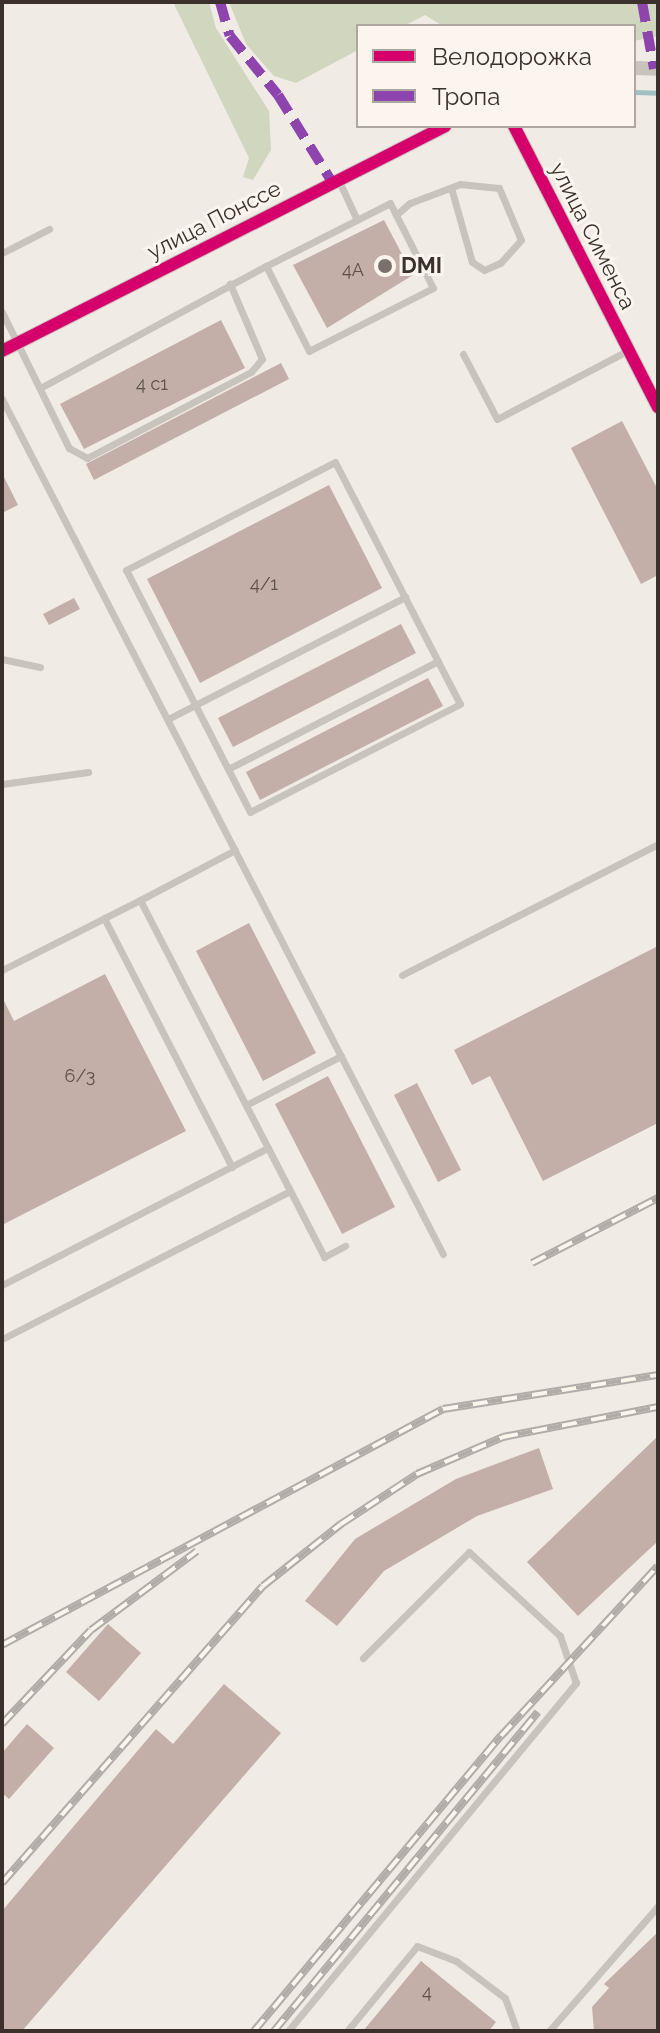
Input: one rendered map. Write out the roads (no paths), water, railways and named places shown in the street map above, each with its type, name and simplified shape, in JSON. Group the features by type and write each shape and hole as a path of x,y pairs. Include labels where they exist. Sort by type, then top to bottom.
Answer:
{"street":[{"path":"636,68 658,69"},
{"name":"улица Понссе","path":"2,351 441,128"},
{"name":"улица Сименса","path":"515,128 658,407"}],"lane":[{"path":"338,179 357,220"},
{"path":"396,215 451,188 483,181 513,206 521,240 500,263 484,270 472,262 451,188"},
{"path":"40,388 230,284 390,203 433,288 309,351 266,266"},
{"path":"2,253 49,229"},
{"path":"2,312 69,448 87,458 251,372 262,359 261,345 230,284"},
{"path":"463,354 497,419 629,350"},
{"path":"2,399 443,1254"},
{"path":"335,462 405,597 460,704 250,812 126,570 335,462"},
{"path":"168,719 405,597"},
{"path":"2,659 40,667"},
{"path":"228,769 438,661"},
{"path":"2,784 88,772"},
{"path":"402,975 658,844"},
{"path":"2,970 235,850"},
{"path":"140,900 324,1257 345,1246"},
{"path":"104,918 232,1167"},
{"path":"246,1105 341,1056"},
{"path":"2,1285 268,1148"},
{"path":"2,1339 290,1191"},
{"path":"288,2031 576,1683 560,1636 469,1552 363,1658"},
{"path":"549,2031 658,1906"},
{"path":"347,2031 417,1946 456,1961 505,1998 517,2031"}],"waterway":[{"path":"636,92 658,93"}],"railway":[{"path":"532,1263 658,1198"},
{"path":"2,1645 443,1409 658,1375"},
{"path":"2,1883 263,1586 341,1524 417,1474 503,1437 658,1407"},
{"path":"2,1724 91,1630 197,1551"},
{"path":"254,2031 501,1736 658,1566"},
{"path":"274,2031 538,1712"}],"place":[{"name":"DMI","path":"385,266"}]}
